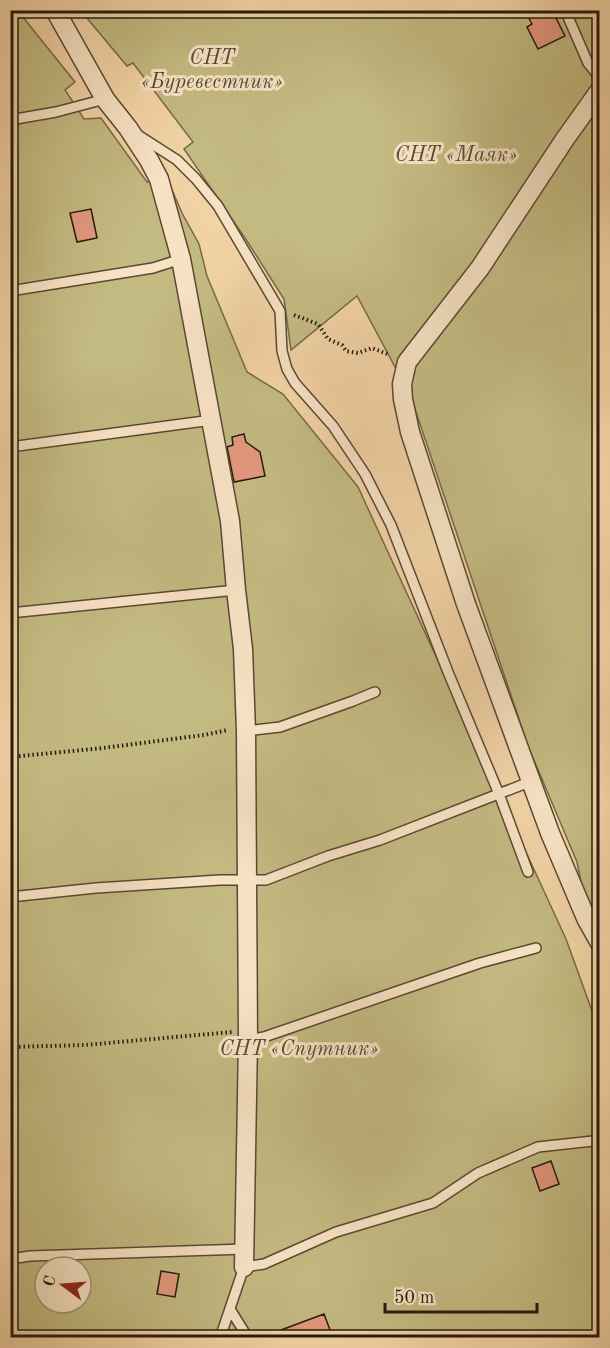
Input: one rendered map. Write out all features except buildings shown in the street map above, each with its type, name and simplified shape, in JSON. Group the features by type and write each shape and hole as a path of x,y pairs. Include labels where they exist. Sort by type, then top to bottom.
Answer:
{"street":[{"path":"55,10 105,99 128,128 159,179 181,259 230,521 243,650 246,728 248,1036 244,1258"},
{"path":"600,90 480,268 408,362 402,384 410,432 466,603 550,833 586,918 600,943"}],"lane":[{"path":"565,10 588,63 600,78"},
{"path":"10,120 105,99"},
{"path":"128,128 177,160 196,179 218,206 280,311 282,351 287,369 295,383 333,426 365,474 392,525 528,872"},
{"path":"10,291 153,268 181,259"},
{"path":"10,447 212,420"},
{"path":"10,613 236,590"},
{"path":"246,728 280,727 375,692"},
{"path":"10,897 96,888 220,880 266,880 328,856 380,840 531,781"},
{"path":"248,1036 275,1033 480,963 536,948"},
{"path":"10,1258 30,1256 244,1258 264,1264 336,1233 433,1203 478,1173 538,1147 593,1141 600,1144"},
{"path":"220,1338 244,1258"},
{"path":"230,1309 248,1338"}],"path":[{"path":"280,311 318,324 328,339 342,345 346,351 357,353 372,348 408,362"},
{"path":"10,757 193,737 246,728"},
{"path":"10,1047 248,1036"}],"green space":[{"name":"СНТ «Спутник»","path":"10,11 18,11 75,82 65,90 84,119 101,118 147,182 167,178 199,244 207,276 247,372 283,394 358,487 566,939 599,1030 599,1337 11,1337"},
{"name":"СНТ «Маяк»","path":"81,11 599,11 599,970 577,862 528,746 411,397 357,296 291,350 284,299 184,149 193,142 133,63 127,66"}],"park label":[{"name":"СНТ «Буревестник»","path":"212,69"}]}
